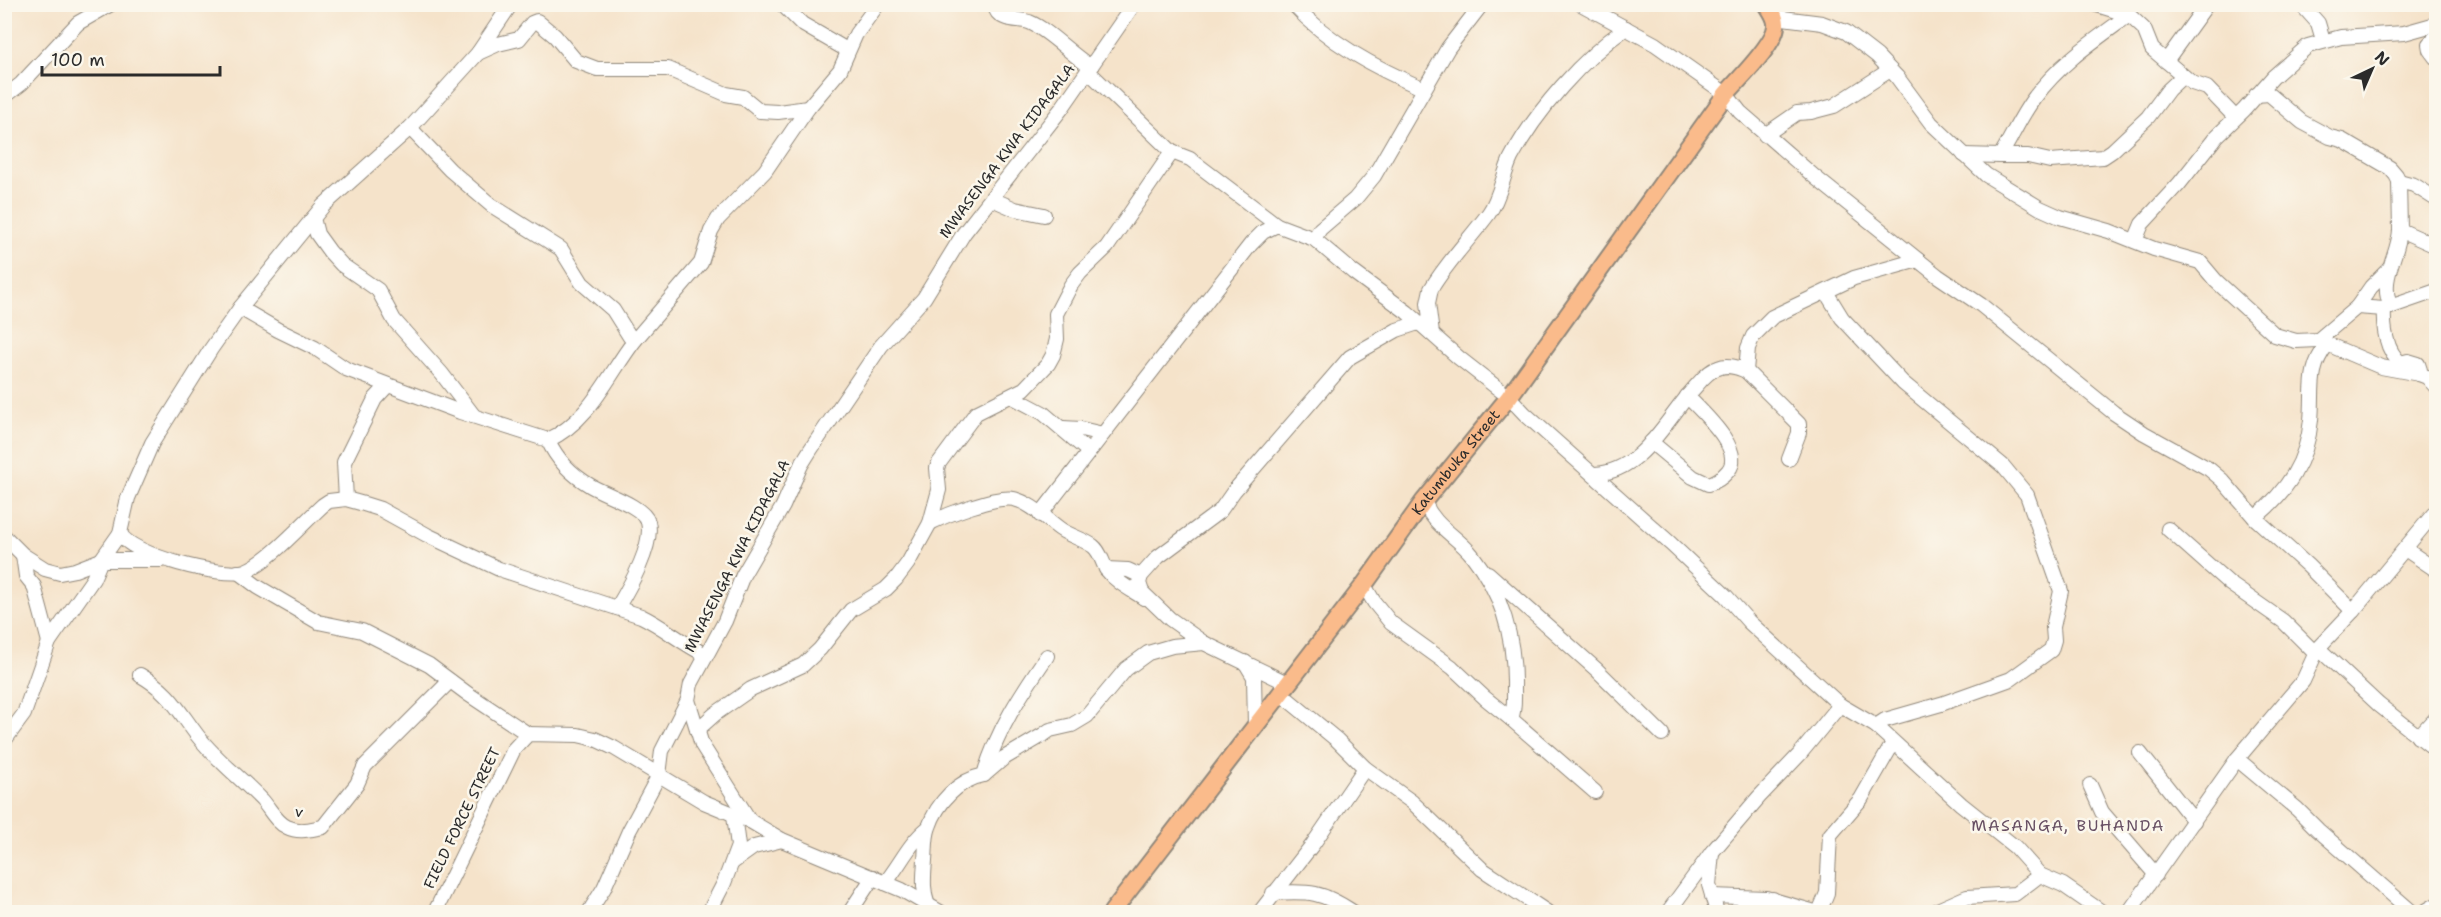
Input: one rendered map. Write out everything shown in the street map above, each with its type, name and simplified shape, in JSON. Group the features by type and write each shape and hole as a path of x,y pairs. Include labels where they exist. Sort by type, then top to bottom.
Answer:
{"main road":[{"name":"Katumbuka Street","path":"1112,912 1364,585 1424,501 1509,397 1726,94 1775,33 1777,23 1771,11"}],"street":[{"path":"7,93 21,84 78,23 111,4"},
{"path":"4,741 24,714 50,642 93,579 101,560 120,533 128,498 152,443 171,410 240,308 323,206 410,128 478,52 511,4"},
{"path":"782,4 802,24 847,50"},
{"path":"240,308 315,348 346,369 474,417 548,440 569,428 598,397 619,359 701,263 711,231 718,219 765,171 808,108 840,70 847,50 878,4"},
{"path":"993,4 1001,15 1028,22 1044,31 1090,69 1172,152 1190,159 1277,225 1314,239 1353,273 1407,312 1509,397 1525,414 1594,474 1840,705 1876,726 1961,804 2015,847 2040,875 2063,885 2102,912"},
{"name":"MWASENGA KWA KIDAGALA","path":"589,912 604,888 629,831 659,775 662,751 688,700 692,684 706,655 725,621 743,575 783,506 801,465 880,346 924,298 964,233 1062,108 1134,4"},
{"path":"1293,4 1311,24 1330,39 1396,77 1424,89"},
{"path":"1314,239 1320,229 1355,199 1370,181 1459,30 1482,4"},
{"path":"1581,4 1655,44 1726,94 1740,112 1765,135 1918,260 1981,305 2114,413 2144,433 2209,469 2222,480 2255,518 2317,574 2353,611"},
{"path":"2094,4 2128,15 2144,29 2152,49 2192,83 2208,88 2235,117"},
{"path":"2166,61 2207,4"},
{"path":"2301,4 2318,22 2323,40"},
{"path":"1771,11 1822,23 1846,32 1870,49 1890,70 1931,123 1964,155 1986,175 2040,208 2082,225 2109,231 2200,262 2216,281 2275,335 2296,341 2323,342 2381,367 2427,377 2436,387"},
{"path":"2000,156 2034,98 2047,82 2075,55 2128,15"},
{"path":"478,52 519,39 532,23 537,21 555,36 568,54 583,64 597,69 668,69 726,94 743,97 759,111 778,112 808,108"},
{"path":"2135,241 2142,224 2180,184 2235,117 2308,46 2323,40 2341,37 2404,33 2436,24"},
{"path":"1432,334 1428,303 1431,289 1491,211 1512,156 1552,99 1582,65 1601,46 1626,28"},
{"path":"2436,37 2429,44 2436,58"},
{"path":"1765,135 1797,113 1822,110 1833,106 1890,70"},
{"path":"1964,155 2028,156 2050,161 2103,157 2148,117 2168,90 2183,76"},
{"path":"2256,95 2269,94 2302,122 2330,137 2342,140 2390,168 2399,181 2400,230 2389,269 2388,308 2383,321 2389,348 2394,358 2401,363 2414,362 2420,370 2419,374"},
{"path":"778,112 786,120 791,136"},
{"path":"410,128 450,170 492,205 561,249 582,283 613,310 630,337 635,340"},
{"path":"697,730 746,692 802,664 820,649 851,610 886,589 896,579 930,523 939,490 937,468 939,462 976,412 1024,389 1048,364 1057,339 1056,314 1071,285 1107,247 1172,152"},
{"path":"2399,181 2414,185 2436,199"},
{"path":"992,199 1015,209 1044,215"},
{"path":"313,218 317,234 330,252 342,265 378,290 394,320 442,374 474,417"},
{"path":"1040,515 1225,275 1263,232 1277,225"},
{"path":"2400,230 2436,246"},
{"path":"1746,371 1748,348 1761,325 1789,308 1871,272 1918,260"},
{"path":"2255,518 2276,501 2304,456 2311,418 2312,372 2323,342 2389,269"},
{"path":"2357,307 2388,308 2436,291"},
{"path":"1826,292 1842,318 1903,384 2003,466 2016,480 2027,495 2033,509 2046,555 2061,591 2052,627 2054,639 2050,650 2029,667 1996,685 1914,713 1885,720 1876,726"},
{"path":"1144,598 1139,583 1141,576 1158,557 1220,511 1234,491 1350,357 1397,330 1418,323"},
{"path":"1594,474 1624,468 1651,442 1700,382 1719,367 1735,367 1746,371 1799,424 1799,433 1789,459"},
{"path":"346,499 344,462 375,399 387,386"},
{"path":"1011,396 1043,413 1089,452"},
{"path":"1651,442 1693,477 1708,484 1715,483 1731,467 1730,447 1687,396"},
{"path":"1063,428 1104,434"},
{"path":"548,440 555,457 568,469 590,486 637,509 645,516 649,524 640,567 617,608"},
{"path":"930,523 949,513 1006,498 1020,501 1063,531 1094,547 1106,569 1125,587 1144,598"},
{"path":"120,533 126,543 162,560 238,572 262,560 323,505 329,501 346,499 380,509 427,535 499,569 661,625 692,648 706,655"},
{"path":"1424,501 1434,521 1470,552 1502,606 1509,632 1514,680 1514,712 1511,719"},
{"path":"2128,912 2237,759 2303,681 2317,651 2436,511"},
{"path":"2168,530 2230,584 2283,621 2418,738 2436,750"},
{"path":"4,536 23,555 45,569 60,573 101,560 134,562 162,560"},
{"path":"2405,549 2436,570"},
{"path":"23,555 26,576 34,586 50,642"},
{"path":"1481,568 1597,669 1662,734"},
{"path":"1106,569 1128,570 1141,576"},
{"path":"238,572 258,587 318,622 362,631 429,665 528,734 578,735 595,739 704,802 750,821 782,840 902,890 934,909"},
{"path":"1364,585 1391,623 1452,666 1485,698 1594,792"},
{"path":"1144,598 1144,594 1170,619 1204,643 1243,661 1284,688 1365,768 1412,802 1482,869 1547,912"},
{"path":"850,912 879,880 897,868 908,848 928,828 941,803 955,789 972,777 984,774 1050,730 1072,725 1087,716 1126,669 1148,653 1188,643 1204,643"},
{"path":"984,774 1010,710 1047,656"},
{"path":"1243,661 1251,669 1254,677 1255,725"},
{"name":"v","path":"140,675 170,696 197,735 233,774 285,826 297,831 323,827 351,793 365,766 450,681"},
{"path":"688,700 702,745 750,821"},
{"path":"1668,912 1712,852 1840,705"},
{"path":"2418,738 2436,717"},
{"name":"FIELD FORCE STREET","path":"435,912 514,749 528,734"},
{"path":"1819,912 1827,893 1830,834 1861,799 1893,743"},
{"path":"2140,753 2194,821"},
{"path":"2237,759 2297,809 2412,912"},
{"path":"1260,912 1313,844 1365,768"},
{"path":"2090,785 2102,812 2156,875"},
{"path":"709,912 733,862 738,846 734,815"},
{"path":"928,828 922,891 934,909"},
{"path":"733,862 754,847 782,840"},
{"path":"1712,852 1709,885 1717,912"},
{"path":"1933,912 1967,897 2015,894 2040,875"},
{"path":"1273,893 1316,893 1332,898 1353,912"},
{"path":"1712,896 1773,899 1815,912"},
{"path":"1746,912 1773,899"},
{"path":"2424,912 2436,905"}],"district":[{"name":"MASANGA, BUHANDA","path":"2068,825"}]}
